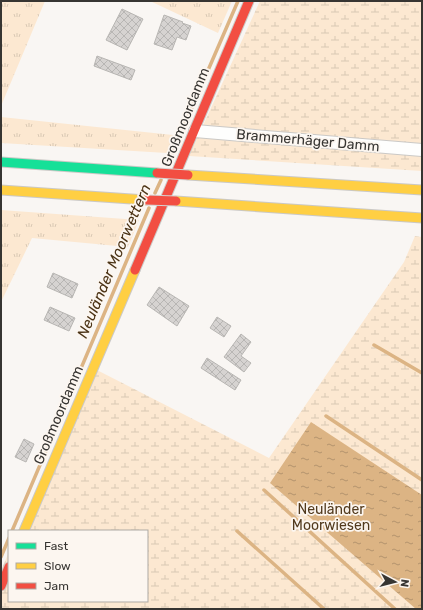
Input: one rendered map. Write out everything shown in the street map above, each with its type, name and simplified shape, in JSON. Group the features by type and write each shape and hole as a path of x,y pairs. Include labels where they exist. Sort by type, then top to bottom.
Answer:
{"main road":[{"name":"Großmoordamm","path":"24,530 249,1"},
{"path":"1,162 422,190"},
{"path":"1,190 422,218"},
{"path":"1,586 8,569"}],"street":[{"name":"Brammerhäger Damm","path":"195,130 422,150"}],"green space":[{"path":"1,1 45,1 1,106"},
{"path":"150,1 232,1 218,33"},
{"path":"260,1 422,1 422,171 189,156"},
{"path":"1,117 173,135 167,153 1,143"},
{"path":"1,210 139,220 128,247 32,238 1,302"},
{"name":"Neuländer Moorwiesen","path":"415,236 422,237 422,609 1,609 1,570 8,554 8,602 148,602 148,530 18,530 91,367 269,458 404,262"}],"water":[{"path":"311,422 422,495 422,609 416,609 270,483"}],"building":[{"path":"122,9 143,19 127,50 106,40"},
{"path":"164,15 191,26 186,40 177,37 172,50 154,44"},
{"path":"97,56 135,70 131,80 94,66"},
{"path":"53,273 78,284 72,298 47,287"},
{"path":"159,287 189,306 177,326 147,305"},
{"path":"50,307 75,318 69,331 44,320"},
{"path":"217,317 231,326 224,337 210,328"},
{"path":"241,334 251,342 241,356 251,363 244,372 224,357"},
{"path":"207,358 241,380 235,390 201,368"},
{"path":"24,439 34,444 26,462 15,457"}],"waterway":[{"name":"Neuländer Moorwettern","path":"167,165 238,1"},
{"name":"Neuländer Moorwettern","path":"155,193 161,180"},
{"name":"Neuländer Moorwettern","path":"12,530 149,208"},
{"path":"374,345 422,373"},
{"path":"326,416 422,480"},
{"path":"264,490 395,609"},
{"path":"237,531 324,609"},
{"name":"Neuländer Moorwettern","path":"1,557 8,540"}],"traffic: fast":[{"path":"1,162 157,173"}],"traffic: slow":[{"path":"188,175 422,190"},
{"path":"1,190 146,200"},
{"path":"176,201 422,218"},
{"path":"24,530 135,270"}],"traffic: jam":[{"path":"135,270 249,1"},
{"path":"157,173 188,175"},
{"path":"146,200 176,201"},
{"path":"1,586 8,569"}]}
